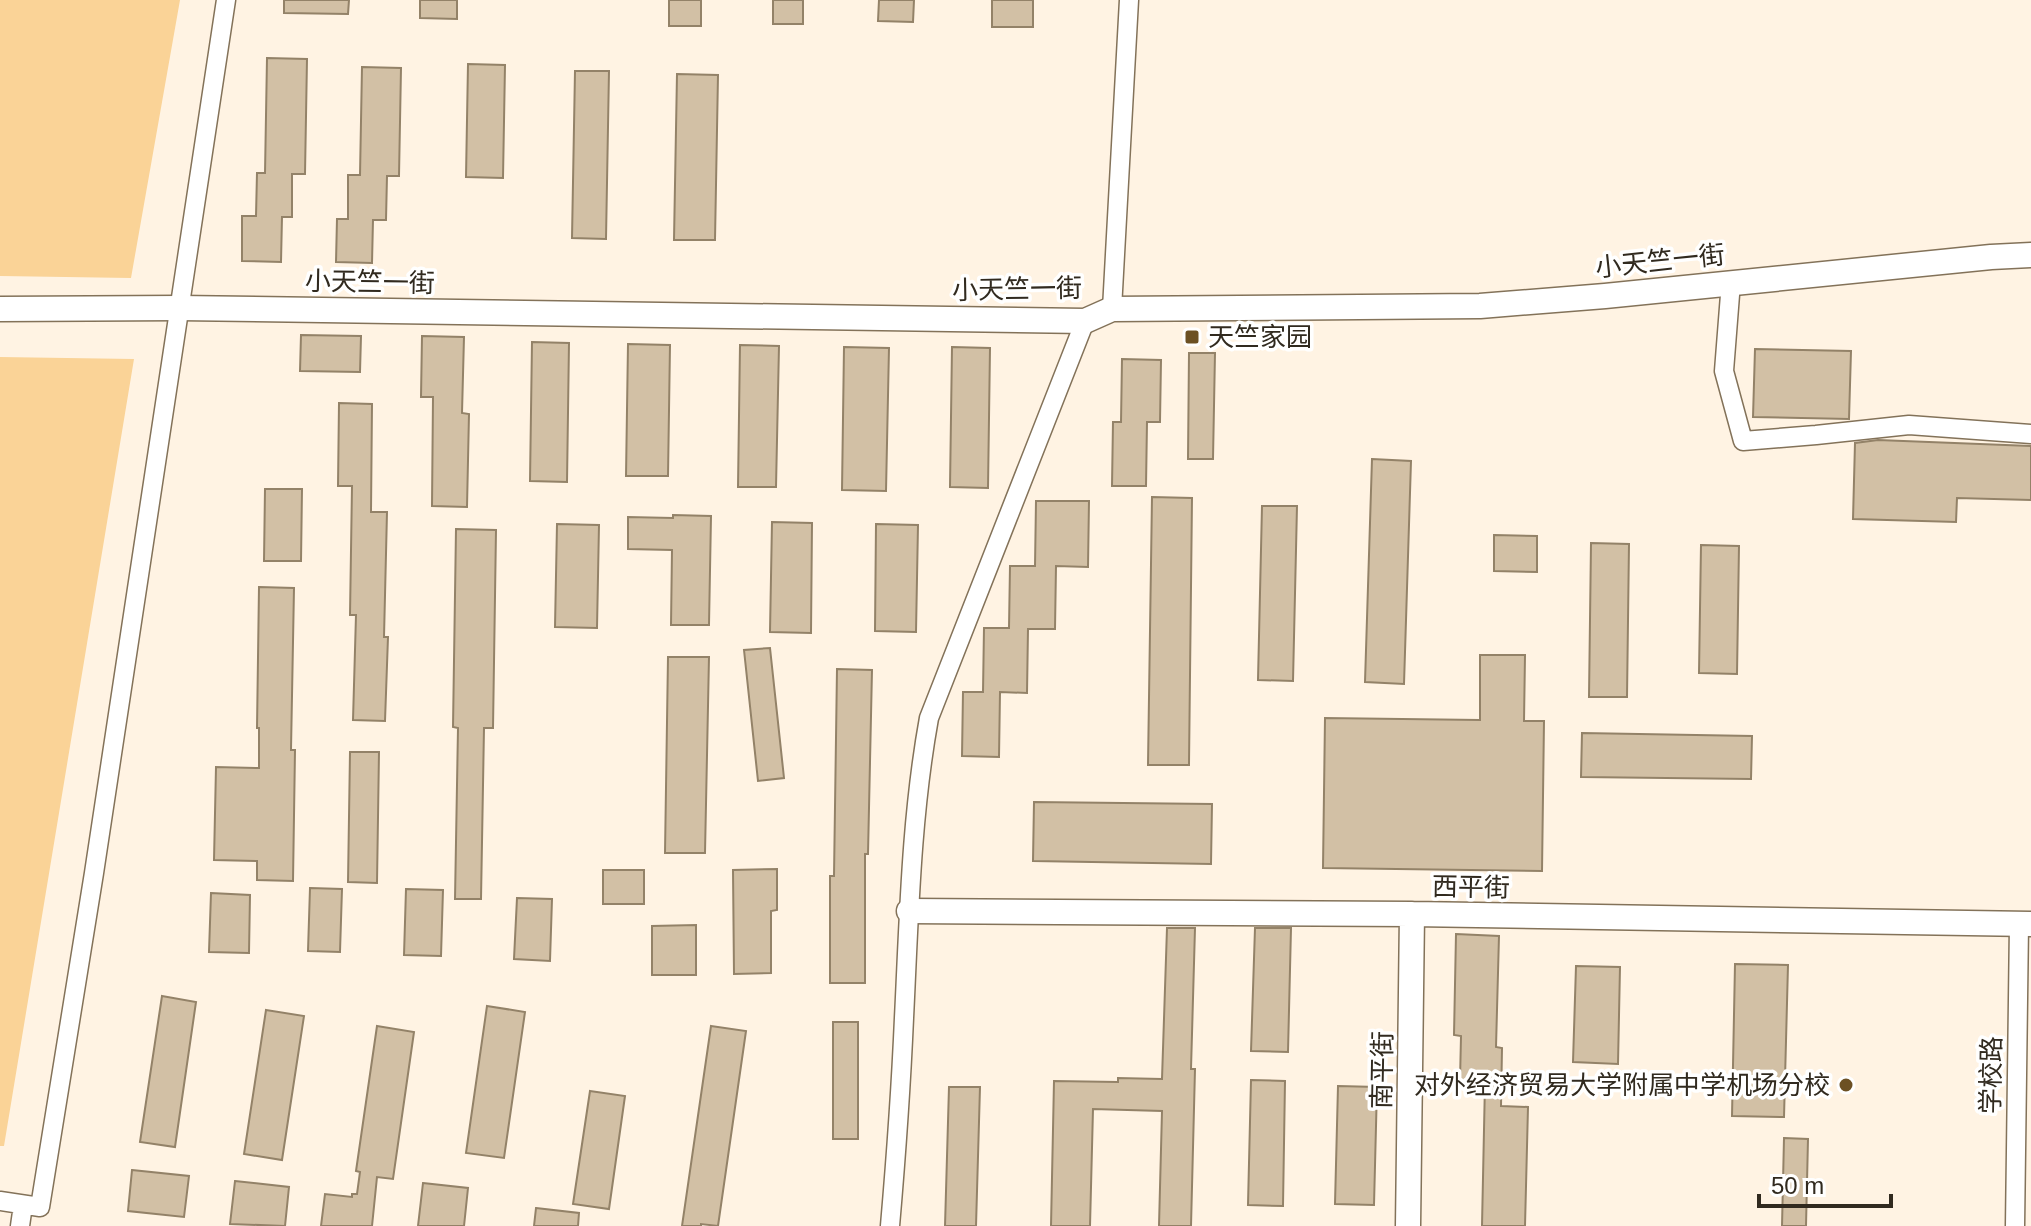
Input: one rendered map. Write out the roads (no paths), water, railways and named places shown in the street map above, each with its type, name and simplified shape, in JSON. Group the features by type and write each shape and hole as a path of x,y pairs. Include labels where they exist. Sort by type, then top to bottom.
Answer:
{"street":[{"path":"0,1201 40,1207 94,873 226,0"},
{"path":"1112,309 1129,0"},
{"name":"小天竺一街","path":"0,309 179,308 1085,321 1112,309 1480,306 2031,255"},
{"path":"1731,282 1724,371 1743,441 1909,425 2031,434"},
{"path":"890,1226 901,1084 909,911 921,763 929,718 1085,321"},
{"name":"西平街","path":"909,911 1412,914 2025,924"},
{"name":"南平街","path":"1408,1226 1412,914"},
{"name":"学校路","path":"2015,1226 2025,924"},
{"path":"20,1226 23,1205"}],"place":[{"name":"天竺家园","path":"1192,337"},
{"name":"对外经济贸易大学附属中学机场分校","path":"1846,1085"}]}
